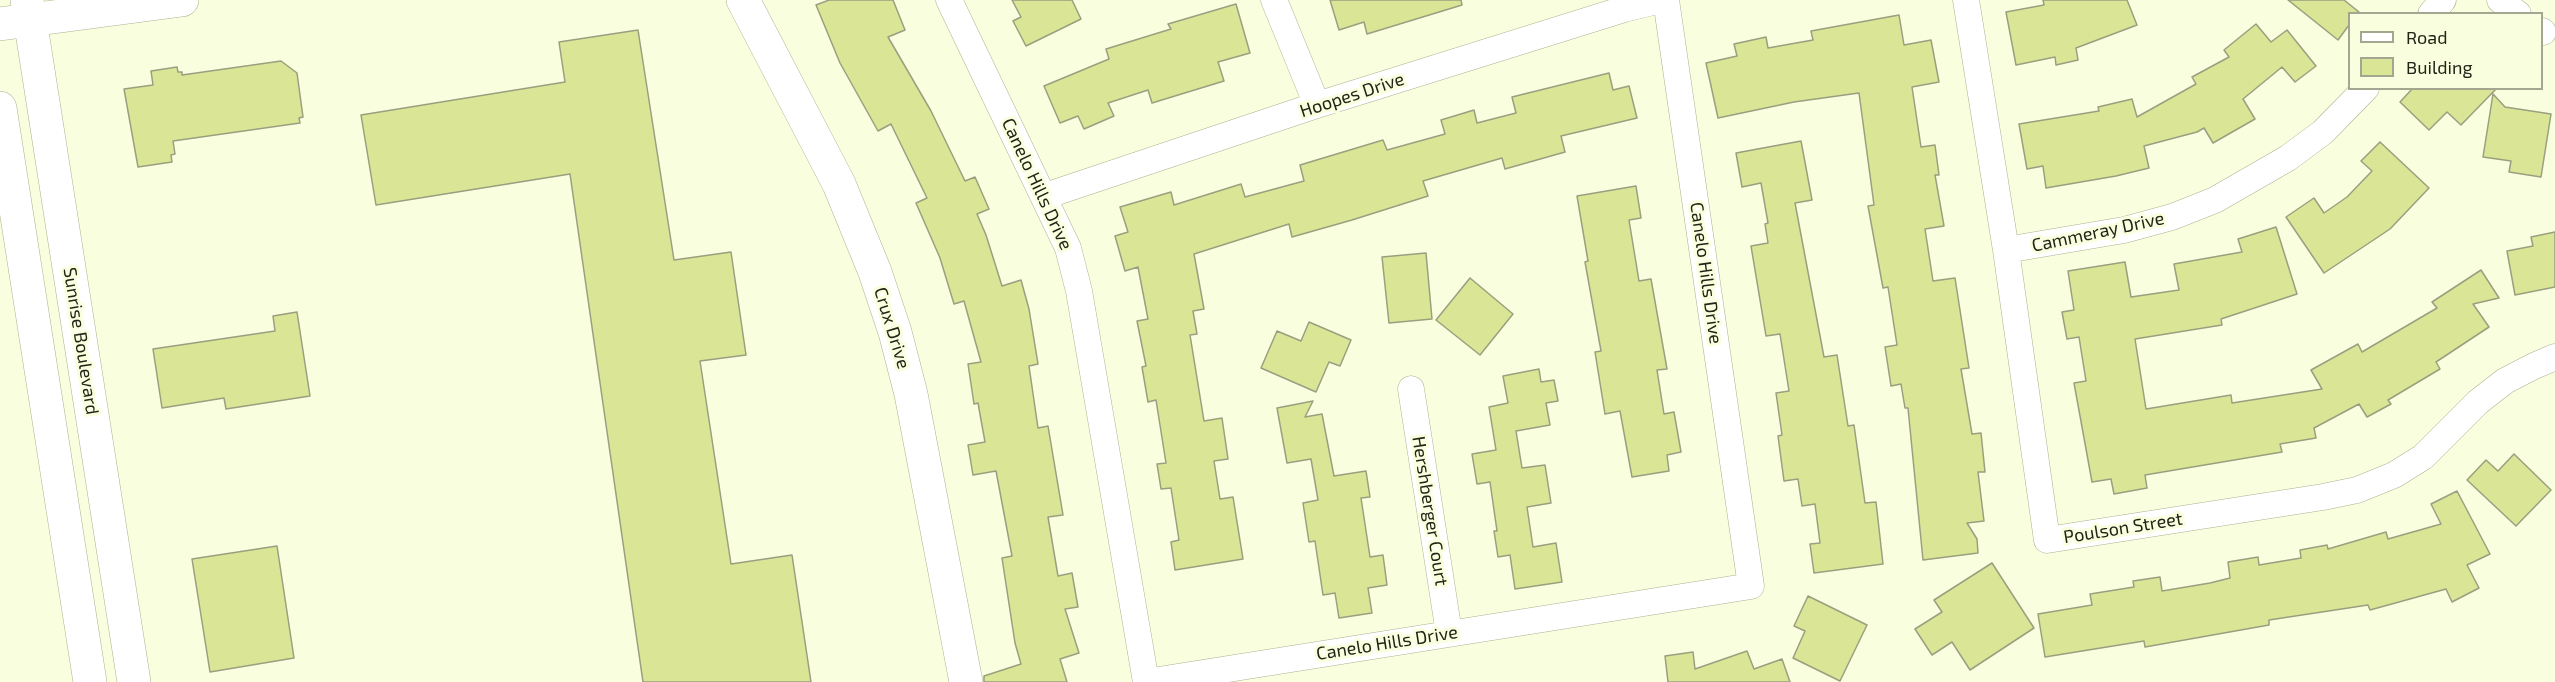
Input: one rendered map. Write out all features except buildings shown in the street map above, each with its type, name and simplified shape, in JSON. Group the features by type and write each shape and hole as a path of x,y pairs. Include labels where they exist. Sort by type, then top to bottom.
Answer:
{"main road":[{"path":"19,14 182,0"},
{"name":"Crux Drive","path":"743,0 839,184 875,272 911,394 966,682"},
{"name":"Sunrise Boulevard","path":"19,14 134,682"},
{"path":"0,108 90,682"}],"street":[{"name":"Canelo Hills Drive","path":"949,0 1068,248 1079,291 1146,682 1751,586 1666,0"},
{"path":"1274,0 1317,105"},
{"name":"Hoopes Drive","path":"1045,196 1317,105 1624,9 1661,0"},
{"name":"Poulson Street","path":"1966,0 2006,250 2047,540 2357,490 2394,475 2422,457 2478,402 2505,381 2555,357"},
{"path":"2433,12 2443,0"},
{"path":"2500,0 2515,12"},
{"name":"Cammeray Drive","path":"2006,250 2124,230 2172,217 2215,200 2288,159 2323,132 2364,90"},
{"name":"Hershberger Court","path":"1411,389 1449,633"}]}
